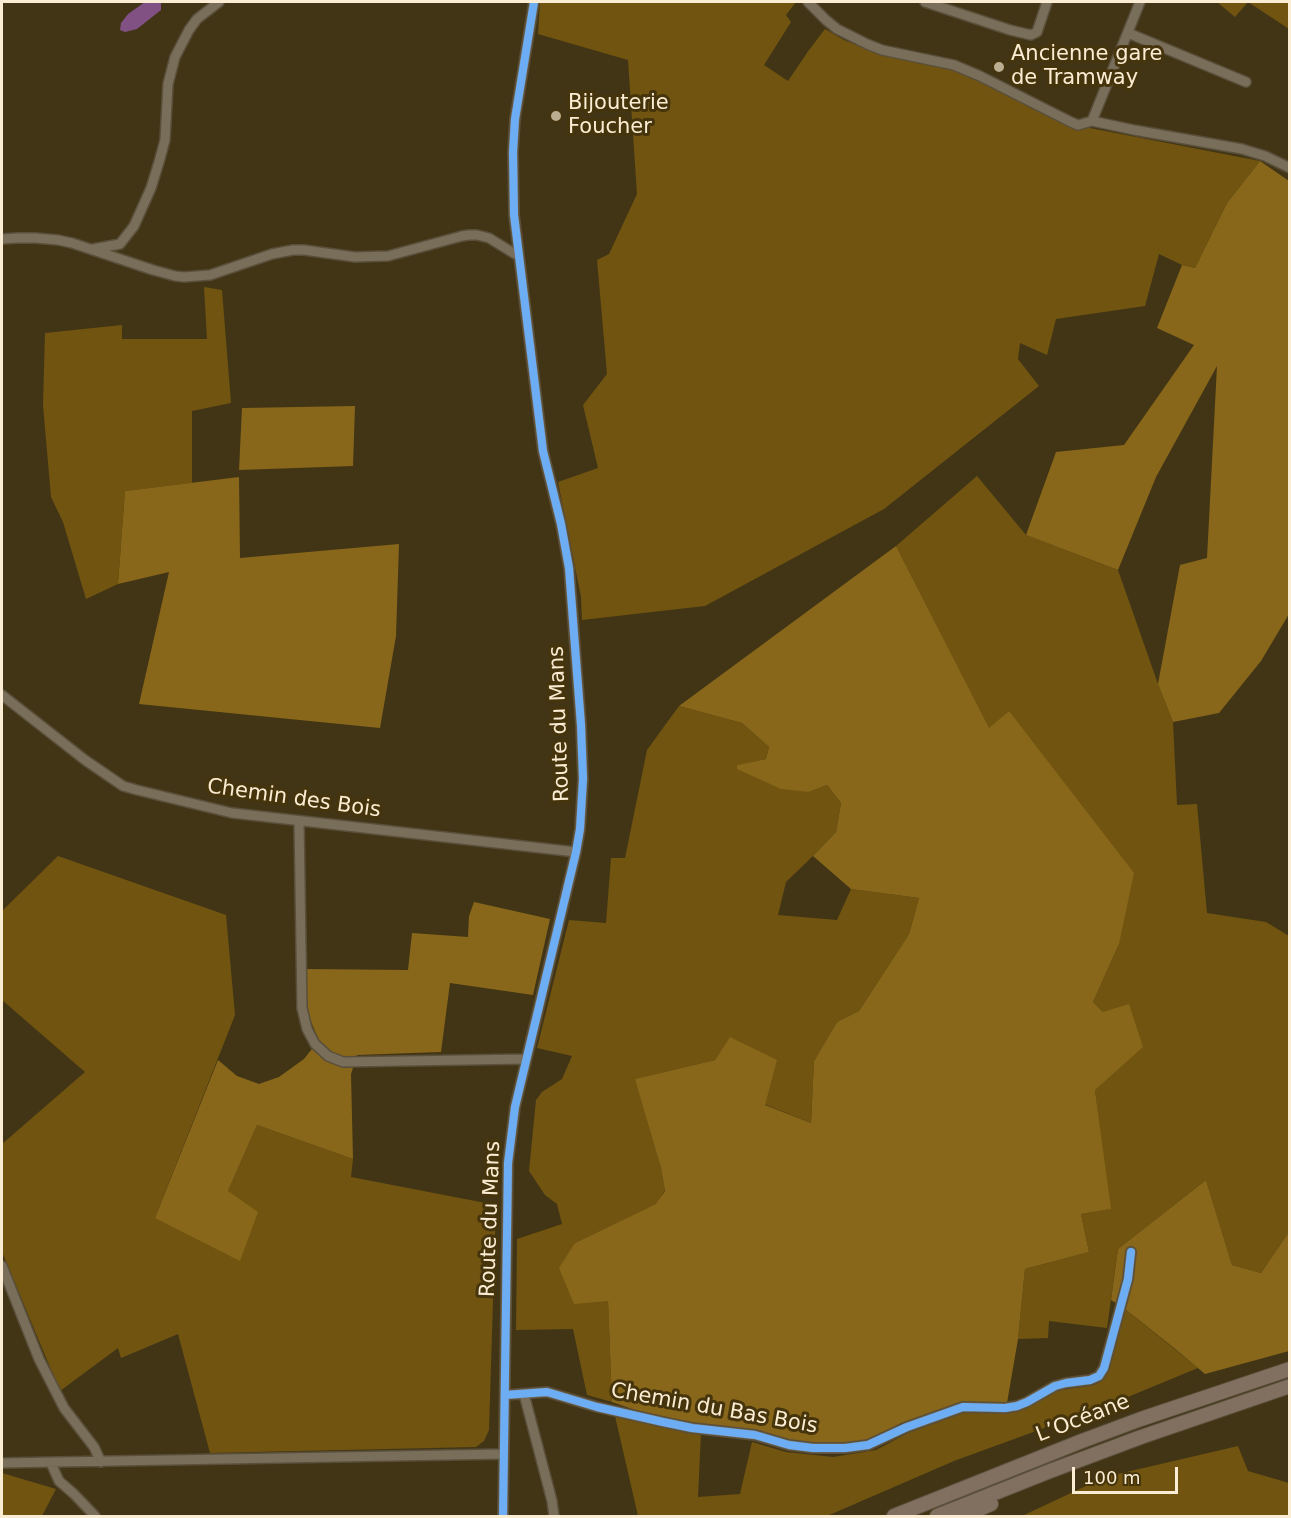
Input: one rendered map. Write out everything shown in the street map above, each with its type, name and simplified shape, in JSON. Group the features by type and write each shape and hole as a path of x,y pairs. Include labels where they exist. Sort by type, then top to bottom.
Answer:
{"highway":[{"name":"L’Océane","path":"894,1516 1092,1437 1290,1369"},
{"name":"L’Océane","path":"937,1516 1141,1437 1290,1386"},
{"path":"963,1516 1143,1444 1290,1395"}],"street":[{"path":"120,259 118,253 120,244 134,226 151,188 159,162 166,129 168,84 175,57 197,19 219,2"},
{"name":"Route du Mans","path":"504,1516 508,1163 515,1107 576,852 582,803 583,769 569,568 566,546 543,451 514,215 513,138 534,2"},
{"path":"808,2 837,29 867,44 882,50 954,65 1078,125 1092,121 1242,149 1289,167"},
{"path":"925,2 1031,35 1037,32 1047,2"},
{"path":"1092,121 1140,2"},
{"path":"1128,33 1246,82"},
{"path":"2,239 57,240 175,276 196,277 210,275 272,254 293,250 355,257 388,256 470,235 489,238 518,254"},
{"path":"91,250 120,244"},
{"name":"Chemin des Bois","path":"2,695 85,760 123,786 232,813 576,852"},
{"path":"299,821 302,1008 307,1029 315,1044 328,1056 343,1062 526,1059"},
{"name":"Chemin du Bas Bois","path":"505,1395 547,1392 597,1407 663,1422 692,1428 755,1435 789,1445 813,1448 868,1445 907,1427 963,1407 1017,1406 1055,1386 1090,1380 1099,1376 1104,1368 1128,1279 1131,1252"},
{"path":"2,1266 39,1359 64,1408 94,1448 101,1462"},
{"path":"524,1394 554,1516"},
{"path":"2,1463 504,1454"},
{"path":"51,1463 59,1481 95,1516"}],"shaded area":[{"path":"145,2 161,2 161,10 137,29 125,32 120,30 121,23 128,14"},
{"path":"540,2 796,2 786,15 791,22 764,65 788,81 825,29 866,49 961,72 1064,123 1260,161 1227,203 1195,268 1182,265 1159,254 1145,306 1056,319 1047,355 1020,343 1018,359 1039,386 884,509 705,606 582,620 581,597 558,482 598,468 583,405 607,374 597,260 609,254 637,194 628,60 538,34"},
{"path":"1217,2 1248,2 1235,17"},
{"path":"1248,2 1289,2 1289,29"},
{"path":"1260,161 1289,181 1289,614 1261,661 1219,713 1173,722 1158,684 1180,565 1207,558 1217,366 1156,477 1118,570 1026,535 1056,452 1124,445 1194,345 1157,328 1182,265 1195,268 1227,203"},
{"path":"204,287 222,290 231,403 192,411 192,483 125,491 118,584 86,599 63,522 51,497 43,405 45,333 122,325 122,339 207,339"},
{"path":"355,406 353,466 239,470 242,408"},
{"path":"977,476 1026,535 1118,570 1173,722 1177,805 1197,804 1207,913 1266,922 1289,936 1289,1232 1261,1273 1232,1265 1206,1180 1118,1249 1107,1328 1049,1321 1048,1338 1018,1339 1025,1269 1089,1252 1081,1214 1110,1209 1095,1090 1103,1012 1093,1002 1119,944 1009,711 989,729 896,546"},
{"path":"239,477 240,558 399,544 396,636 380,728 139,704 169,572 118,584 125,491"},
{"path":"896,546 989,728 1009,711 1134,873 1119,944 1093,1002 1103,1012 1129,1004 1143,1047 1095,1090 1111,1209 1081,1214 1089,1252 1025,1269 1018,1339 1007,1403 961,1403 901,1423 884,1434 865,1441 842,1444 812,1444 756,1430 698,1424 635,1410 612,1402 608,1301 574,1304 559,1268 575,1243 656,1204 665,1191 661,1168 635,1079 715,1060 730,1037 777,1060 765,1105 811,1123 814,1061 837,1022 859,1011 909,934 919,898 851,889 813,856 836,832 841,803 827,785 809,792 781,789 737,769 737,765 766,759 769,747 742,723 679,706"},
{"path":"679,706 742,723 769,747 766,759 738,765 809,792 827,785 841,803 836,832 786,882 778,915 837,920 851,889 919,898 909,934 859,1011 837,1022 814,1061 811,1123 764,1104 730,1038 715,1060 636,1079 665,1190 657,1204 575,1243 608,1301 612,1402 587,1395 573,1329 516,1330 517,1239 562,1224 557,1204 545,1195 529,1171 536,1100 542,1092 562,1079 572,1056 537,1048 569,920 606,923 611,858 625,858 647,750"},
{"path":"58,856 226,915 235,1015 155,1218 228,1191 257,1125 353,1159 351,1177 496,1205 489,1430 484,1441 476,1447 210,1453 178,1334 121,1358 118,1348 60,1391 2,1252 2,1144 85,1072 2,1000 2,911"},
{"path":"474,902 550,919 533,995 450,983 441,1052 357,1055 351,1074 353,1159 257,1125 228,1191 258,1212 240,1261 155,1218 218,1060 237,1076 259,1084 279,1077 304,1059 319,1040 308,1015 305,969 408,970 412,933 468,937 469,916"},
{"path":"1206,1180 1232,1265 1261,1273 1289,1232 1289,1351 1205,1374 1111,1300 1118,1249"},
{"path":"1125,1309 1198,1368 1118,1401 954,1461 827,1516 638,1516 615,1416 671,1429 701,1433 698,1497 740,1494 752,1442 786,1452 833,1457 876,1450 908,1433 965,1412 1018,1411 1055,1391 1094,1385 1103,1380 1109,1369"},
{"path":"1238,1446 1248,1471 1289,1483 1289,1516 1022,1516 1105,1477"},
{"path":"2,1473 56,1489 42,1516 2,1516"}],"cycle path":[{"path":"503,1516 508,1163 515,1107 576,852 583,779 569,568 543,451 514,215 515,119 534,2"},
{"path":"505,1395 547,1392 597,1407 663,1422 692,1428 755,1435 789,1445 813,1448 868,1445 907,1427 963,1407 1017,1406 1055,1386 1090,1380 1099,1376 1104,1368 1128,1279 1131,1252"}],"place":[{"name":"Ancienne gare de Tramway","path":"999,67"},
{"name":"Bijouterie Foucher","path":"556,116"}]}
